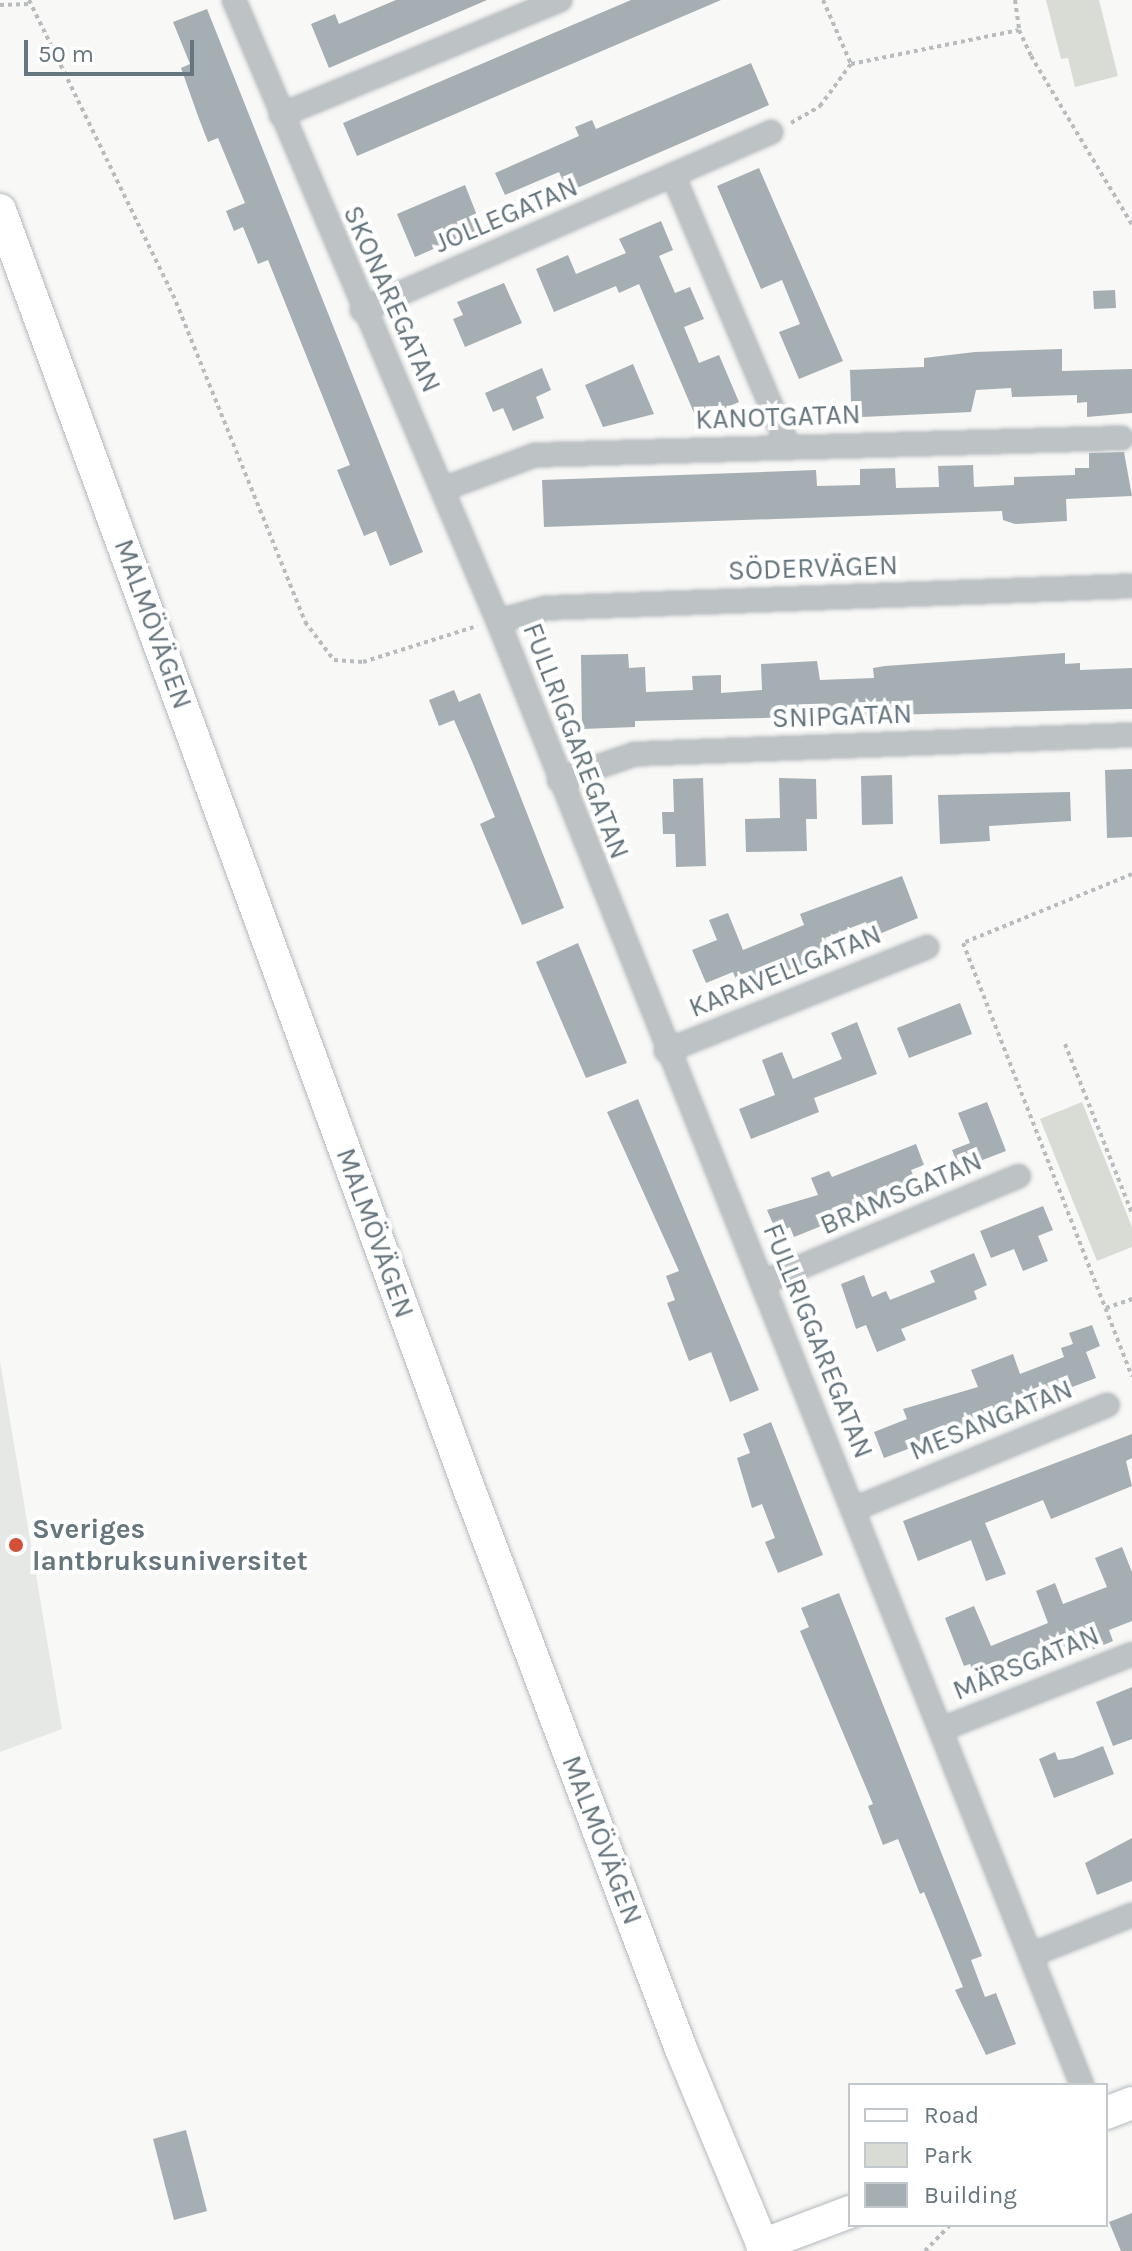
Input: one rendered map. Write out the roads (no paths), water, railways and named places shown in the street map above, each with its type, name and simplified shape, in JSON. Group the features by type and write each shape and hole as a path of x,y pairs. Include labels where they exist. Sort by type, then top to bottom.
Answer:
{"main road":[{"name":"MALMÖVÄGEN","path":"0,210 471,1494 681,2049 764,2248"},
{"path":"1108,2112 1132,2103"},
{"path":"764,2248 848,2213"}],"street":[{"name":"SKONAREGATAN","path":"234,0 362,310 443,489 498,621"},
{"path":"281,115 560,0"},
{"name":"JOLLEGATAN","path":"362,310 771,132"},
{"path":"673,175 788,446"},
{"name":"KANOTGATAN","path":"443,489 535,455 1122,438"},
{"name":"SÖDERVÄGEN","path":"498,621 546,608 1132,586"},
{"name":"FULLRIGGAREGATAN","path":"498,621 666,1051 854,1509 1081,2083"},
{"name":"SNIPGATAN","path":"559,780 635,754 1132,735"},
{"name":"KARAVELLGATAN","path":"666,1051 927,947"},
{"name":"BRAMSGATAN","path":"762,1283 1019,1176"},
{"name":"MESANGATAN","path":"854,1509 1107,1405"},
{"name":"MÄRSGATAN","path":"942,1729 1132,1654"},
{"path":"1031,1955 1132,1915"}],"place":[{"name":"Sveriges lantbruksuniversitet","path":"16,1545"}]}
